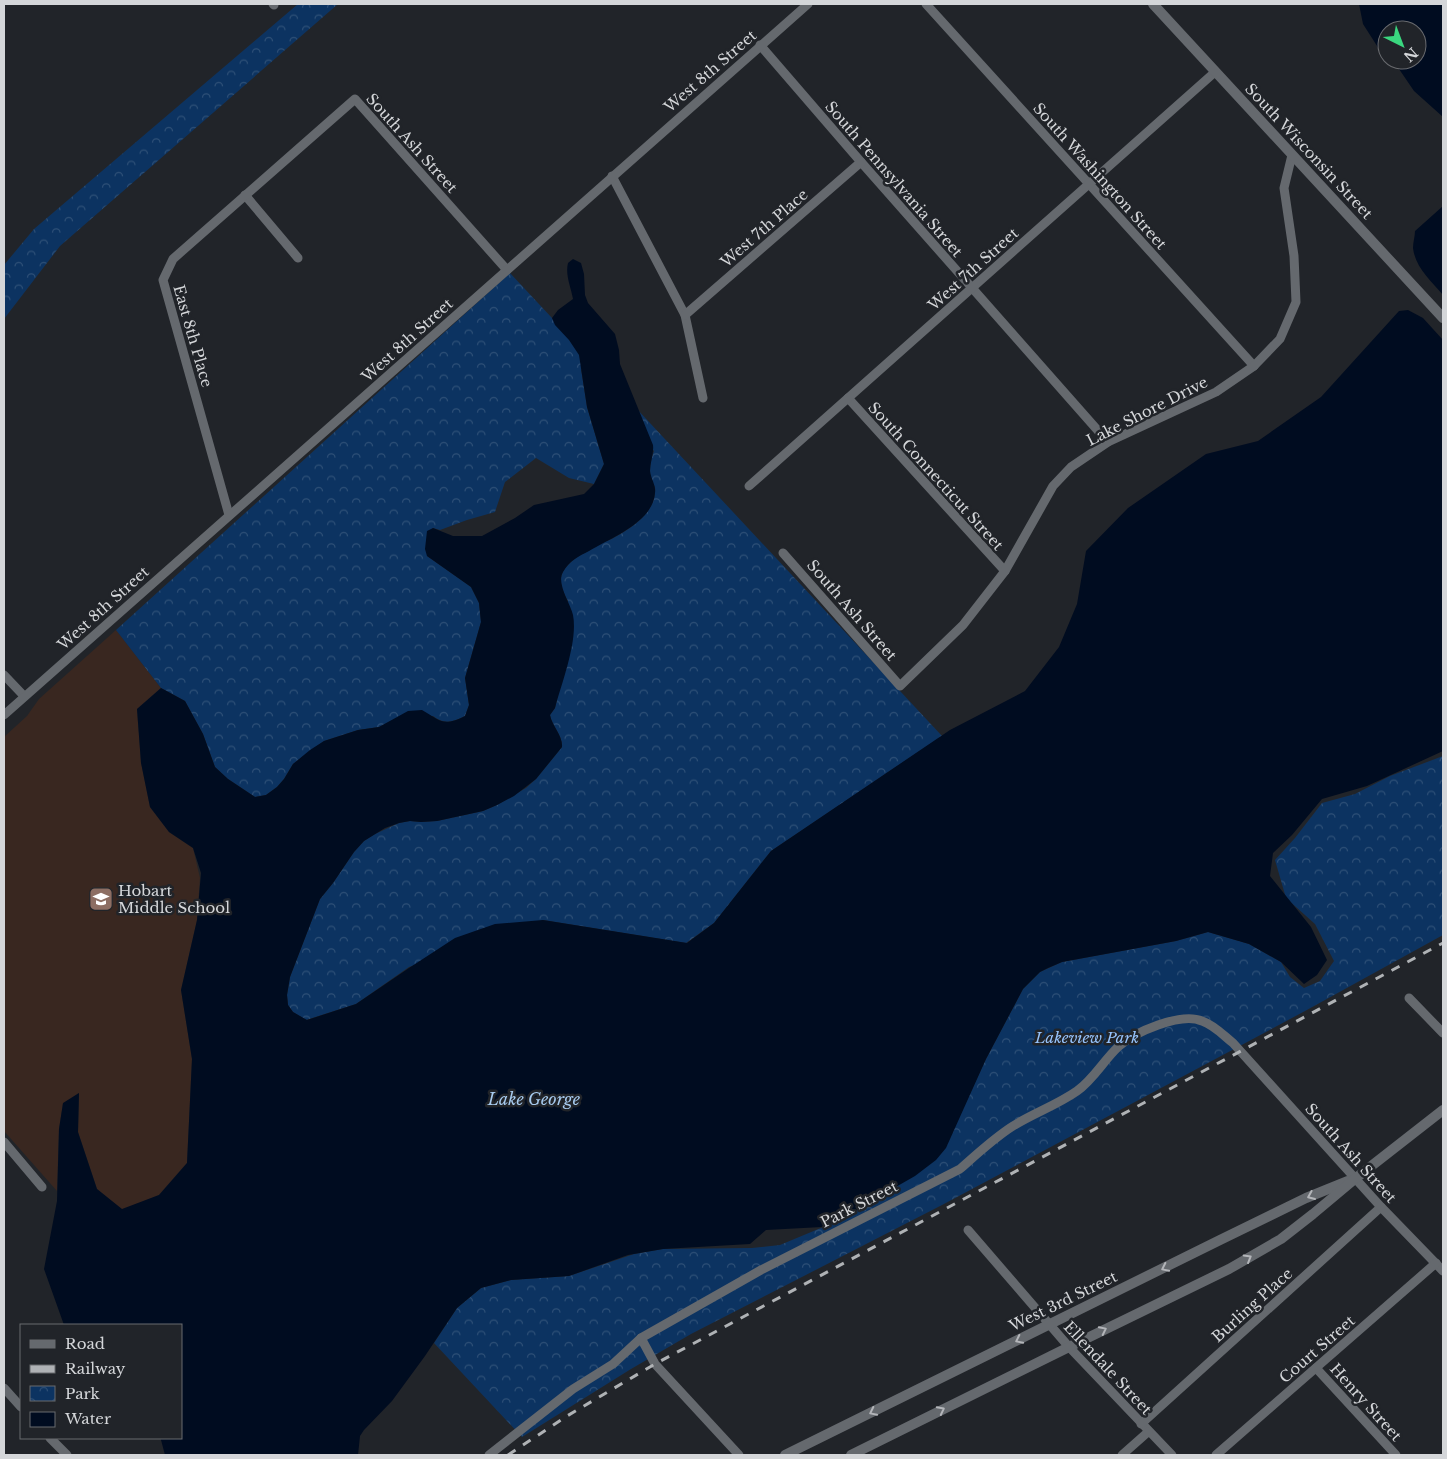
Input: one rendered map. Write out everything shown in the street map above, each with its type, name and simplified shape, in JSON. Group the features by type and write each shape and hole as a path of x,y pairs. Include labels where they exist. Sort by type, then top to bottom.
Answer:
{"street":[{"name":"West 8th Street","path":"4,715 808,4"},
{"name":"South Washington Street","path":"926,4 1254,366"},
{"name":"South Wisconsin Street","path":"1153,4 1443,318"},
{"name":"South Pennsylvania Street","path":"760,45 1108,442"},
{"name":"West 7th Street","path":"749,486 1215,72"},
{"name":"South Ash Street","path":"246,196 354,99 507,270"},
{"name":"Lake Shore Drive","path":"900,686 964,625 1005,571 1053,486 1071,466 1108,442 1216,392 1254,366 1280,339 1296,302 1294,256 1284,188 1292,155"},
{"name":"West 7th Place","path":"685,315 861,162"},
{"path":"612,176 685,315 703,398"},
{"path":"246,196 298,258"},
{"name":"East 8th Place","path":"229,515 163,280 173,259 246,196"},
{"name":"South Connecticut Street","path":"848,398 1005,571"},
{"name":"South Ash Street","path":"783,553 900,686"},
{"path":"4,675 24,696"},
{"path":"1409,998 1443,1033"},
{"name":"Park Street","path":"489,1455 573,1389 614,1364 641,1338 761,1270 960,1169 1013,1126 1065,1099 1082,1087 1119,1046 1130,1037 1175,1020 1195,1018 1218,1031 1240,1052"},
{"name":"South Ash Street","path":"1240,1052 1443,1272"},
{"name":"West 3rd Street","path":"851,1455 1230,1269 1281,1239 1443,1110"},
{"path":"4,1142 42,1187"},
{"name":"West 3rd Street","path":"785,1455 1306,1198 1356,1178"},
{"name":"Burling Place","path":"1141,1424 1382,1207"},
{"name":"Ellendale Street","path":"968,1230 1049,1325 1148,1432 1172,1455"},
{"name":"Court Street","path":"1216,1455 1436,1263"},
{"path":"641,1338 655,1364 739,1455"},
{"name":"Henry Street","path":"1316,1368 1396,1455"},
{"path":"4,1388 20,1406"},
{"path":"1122,1455 1148,1432"},
{"path":"51,1439 67,1455"}],"shaded area":[{"name":"Hobart Middle School","path":"116,630 161,688 137,709 141,762 150,807 169,832 193,848 200,878 197,920 181,990 192,1059 187,1163 159,1195 122,1210 97,1189 78,1132 79,1093 63,1104 59,1129 57,1191 4,1131 4,737 27,716 39,699"}],"green space":[{"path":"298,4 338,4 60,246 4,319 4,265 34,229"},
{"path":"510,273 942,736 771,851 714,923 686,943 543,920 409,967 356,1004 306,1020 293,1012 288,1005 287,995 290,977 320,899 364,841 399,823 437,821 483,811 497,805 526,788 536,779 562,747 561,739 550,715 555,708 557,700 568,601 562,587 561,577 566,567 577,557 628,529 641,519 651,507 655,490 650,474 654,451 581,369 587,407 604,464 594,484 569,478 536,458 505,482 495,512 440,530 433,528 427,556 471,587 479,603 481,622 465,678 469,705 465,716 449,722 441,721 433,716 393,720 379,727 358,730 324,741 293,764 284,779 266,795 255,797 228,779 215,767 203,734 185,701 161,688 116,630"},
{"name":"Lakeview Park","path":"1443,756 1443,935 942,1205 691,1334 522,1437 434,1343 457,1308 481,1288 511,1280 569,1276 634,1254 663,1249 752,1248 780,1245 852,1215 967,1100 986,1059 1023,989 1040,972 1062,962 1176,941 1208,932 1249,944 1281,962 1290,977 1304,988 1320,981 1334,961 1315,924 1286,898 1275,860 1322,803 1355,794 1390,776"}],"water":[{"path":"1359,4 1443,4 1443,117 1414,91 1400,70 1427,70 1427,20 1377,20 1377,46 1363,24"},
{"path":"1443,206 1443,295 1420,268 1413,248 1415,231"},
{"name":"Lake George","path":"573,259 581,263 584,274 585,295 588,303 615,334 620,364 653,445 650,471 655,493 652,503 639,521 619,535 571,562 565,568 561,577 562,587 573,615 574,625 568,661 555,708 550,715 561,739 562,747 536,779 514,796 497,805 483,811 437,821 399,823 385,828 364,841 320,899 290,977 287,995 288,1005 293,1012 307,1020 356,1004 455,938 495,924 543,920 687,943 714,923 771,851 950,730 1025,691 1059,647 1077,604 1086,551 1128,508 1206,454 1258,441 1321,397 1399,311 1408,310 1423,318 1443,340 1443,751 1367,786 1322,799 1292,835 1273,853 1270,876 1311,927 1327,960 1317,975 1304,984 1281,962 1249,944 1208,932 1176,941 1062,962 1040,972 1023,989 986,1059 946,1148 936,1160 915,1176 880,1196 866,1200 852,1215 822,1227 766,1230 750,1244 663,1249 628,1255 569,1276 511,1280 481,1288 457,1308 392,1401 364,1430 360,1436 358,1455 165,1455 160,1439 182,1439 182,1324 64,1324 44,1269 57,1201 59,1129 63,1103 79,1093 78,1132 97,1189 122,1209 159,1195 187,1163 192,1059 181,990 197,920 201,873 193,848 169,832 150,807 141,763 137,709 161,688 185,701 203,734 215,767 228,779 255,797 266,795 277,787 293,764 324,741 358,730 379,727 408,711 422,710 438,720 447,722 465,716 469,705 465,678 481,622 479,603 471,587 427,556 425,549 427,531 433,528 453,536 482,536 534,505 584,494 594,484 604,464 587,407 579,355 569,340 555,325 552,318 558,310 573,299 567,272 568,263"}],"railway":[{"path":"508,1455 567,1416 655,1364 1443,943"}],"place":[{"name":"Hobart Middle School","path":"101,899"}]}
